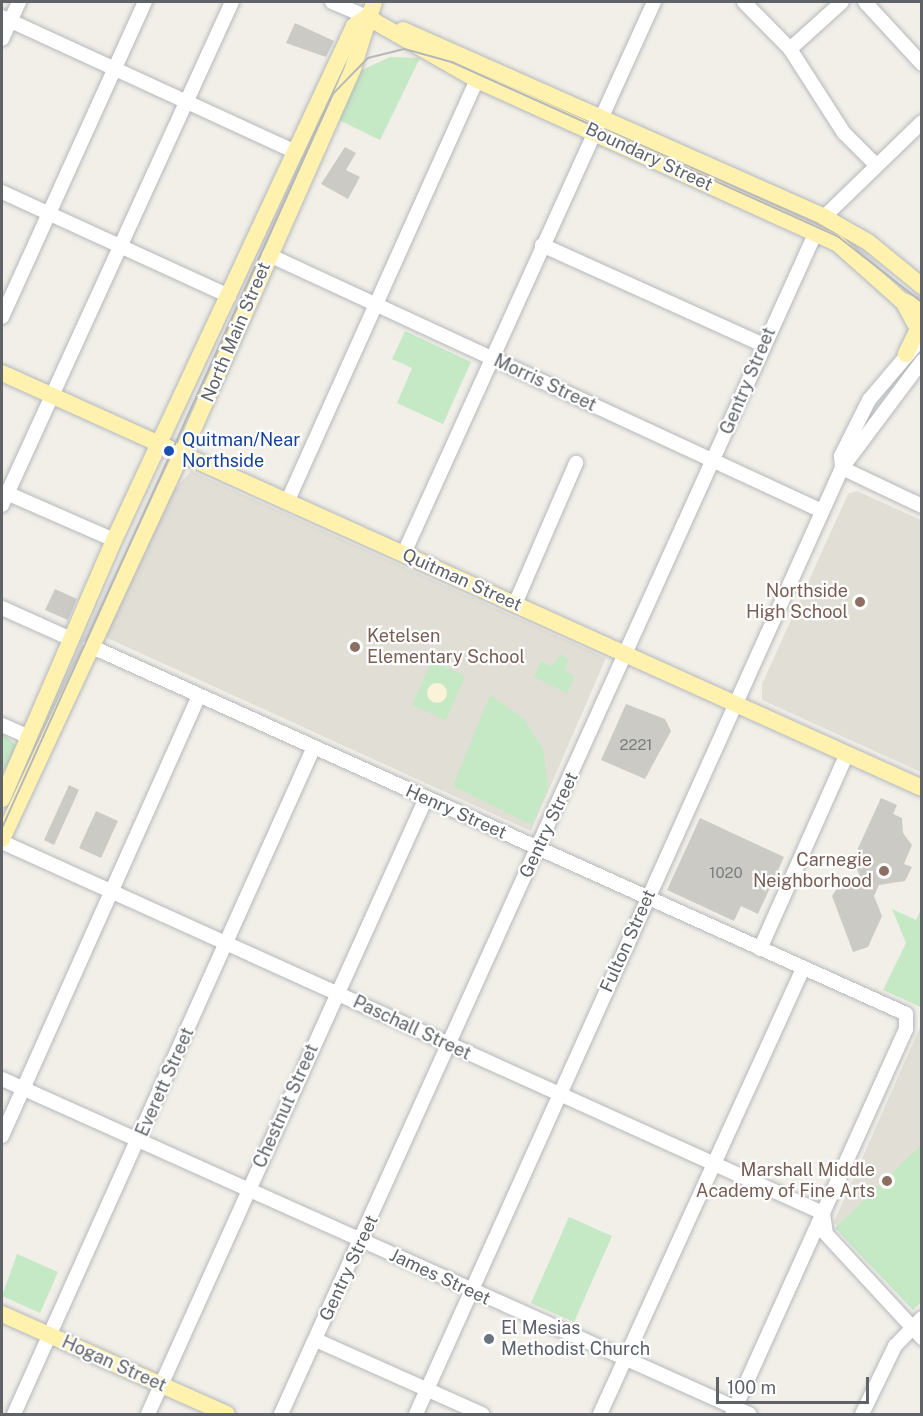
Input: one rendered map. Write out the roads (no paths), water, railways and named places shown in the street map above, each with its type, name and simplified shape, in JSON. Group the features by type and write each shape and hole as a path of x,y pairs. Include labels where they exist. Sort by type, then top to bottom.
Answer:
{"main road":[{"name":"North Main Street","path":"2,840 90,646 183,454 365,39 367,17 374,2"},
{"name":"North Main Street","path":"2,799 114,540 295,152 354,26 367,17"},
{"name":"Boundary Street","path":"367,17 477,80 596,124 824,217 868,242 921,286"},
{"name":"Boundary Street","path":"367,17 596,124 847,249 901,300 921,309"},
{"path":"901,300 918,329 914,358"},
{"name":"Quitman Street","path":"2,373 288,500 921,788"},
{"name":"Hogan Street","path":"2,1314 226,1414"}],"street":[{"path":"2,39 6,19 19,2"},
{"path":"2,317 145,2"},
{"path":"114,540 3,496 120,248 232,2"},
{"name":"Boundary Street","path":"332,2 367,17"},
{"path":"404,554 596,124 654,2"},
{"path":"744,2 790,49 844,134 876,165"},
{"path":"790,49 842,2"},
{"path":"865,2 921,64"},
{"path":"6,19 295,152"},
{"path":"288,500 477,80"},
{"path":"824,217 921,122"},
{"path":"2,192 229,296"},
{"name":"Gentry Street","path":"281,1414 362,1241 448,1044 627,654 763,345 815,234"},
{"path":"542,244 763,345"},
{"name":"Morris Street","path":"269,255 822,511"},
{"name":"Fulton Street","path":"416,1414 560,1096 646,898 842,468 914,358 921,340"},
{"name":"Fulton Street","path":"842,468 841,456 869,400 914,358"},
{"path":"869,400 881,409"},
{"path":"515,604 576,463"},
{"path":"842,468 921,506"},
{"path":"2,608 71,639"},
{"name":"Henry Street","path":"90,646 906,1014 906,1029 823,1213"},
{"path":"2,1136 199,696"},
{"path":"2,725 29,737"},
{"name":"Everett Street","path":"14,1414 139,1141 313,748"},
{"path":"760,949 847,754"},
{"name":"Chestnut Street","path":"148,1414 426,798"},
{"name":"Paschall Street","path":"2,840 560,1096 823,1213"},
{"path":"600,1414 803,969"},
{"name":"James Street","path":"2,1079 471,1292 626,1359 733,1412 749,1414"},
{"path":"823,1213 826,1234 917,1322 921,1338"},
{"path":"733,1412 823,1213"},
{"path":"862,1414 895,1346 917,1322"},
{"path":"316,1340 482,1414"}],"tram line":[{"path":"2,828 333,94 368,58 405,49 452,62 839,237 922,302"}],"place":[{"name":"Quitman/Near Northside","path":"169,451"},
{"name":"Northside High School","path":"860,602"},
{"name":"Ketelsen Elementary School","path":"355,647"},
{"name":"Carnegie Neighborhood","path":"884,871"},
{"name":"Marshall Middle Academy of Fine Arts","path":"887,1181"},
{"name":"El Mesias Methodist Church","path":"489,1339"}]}
